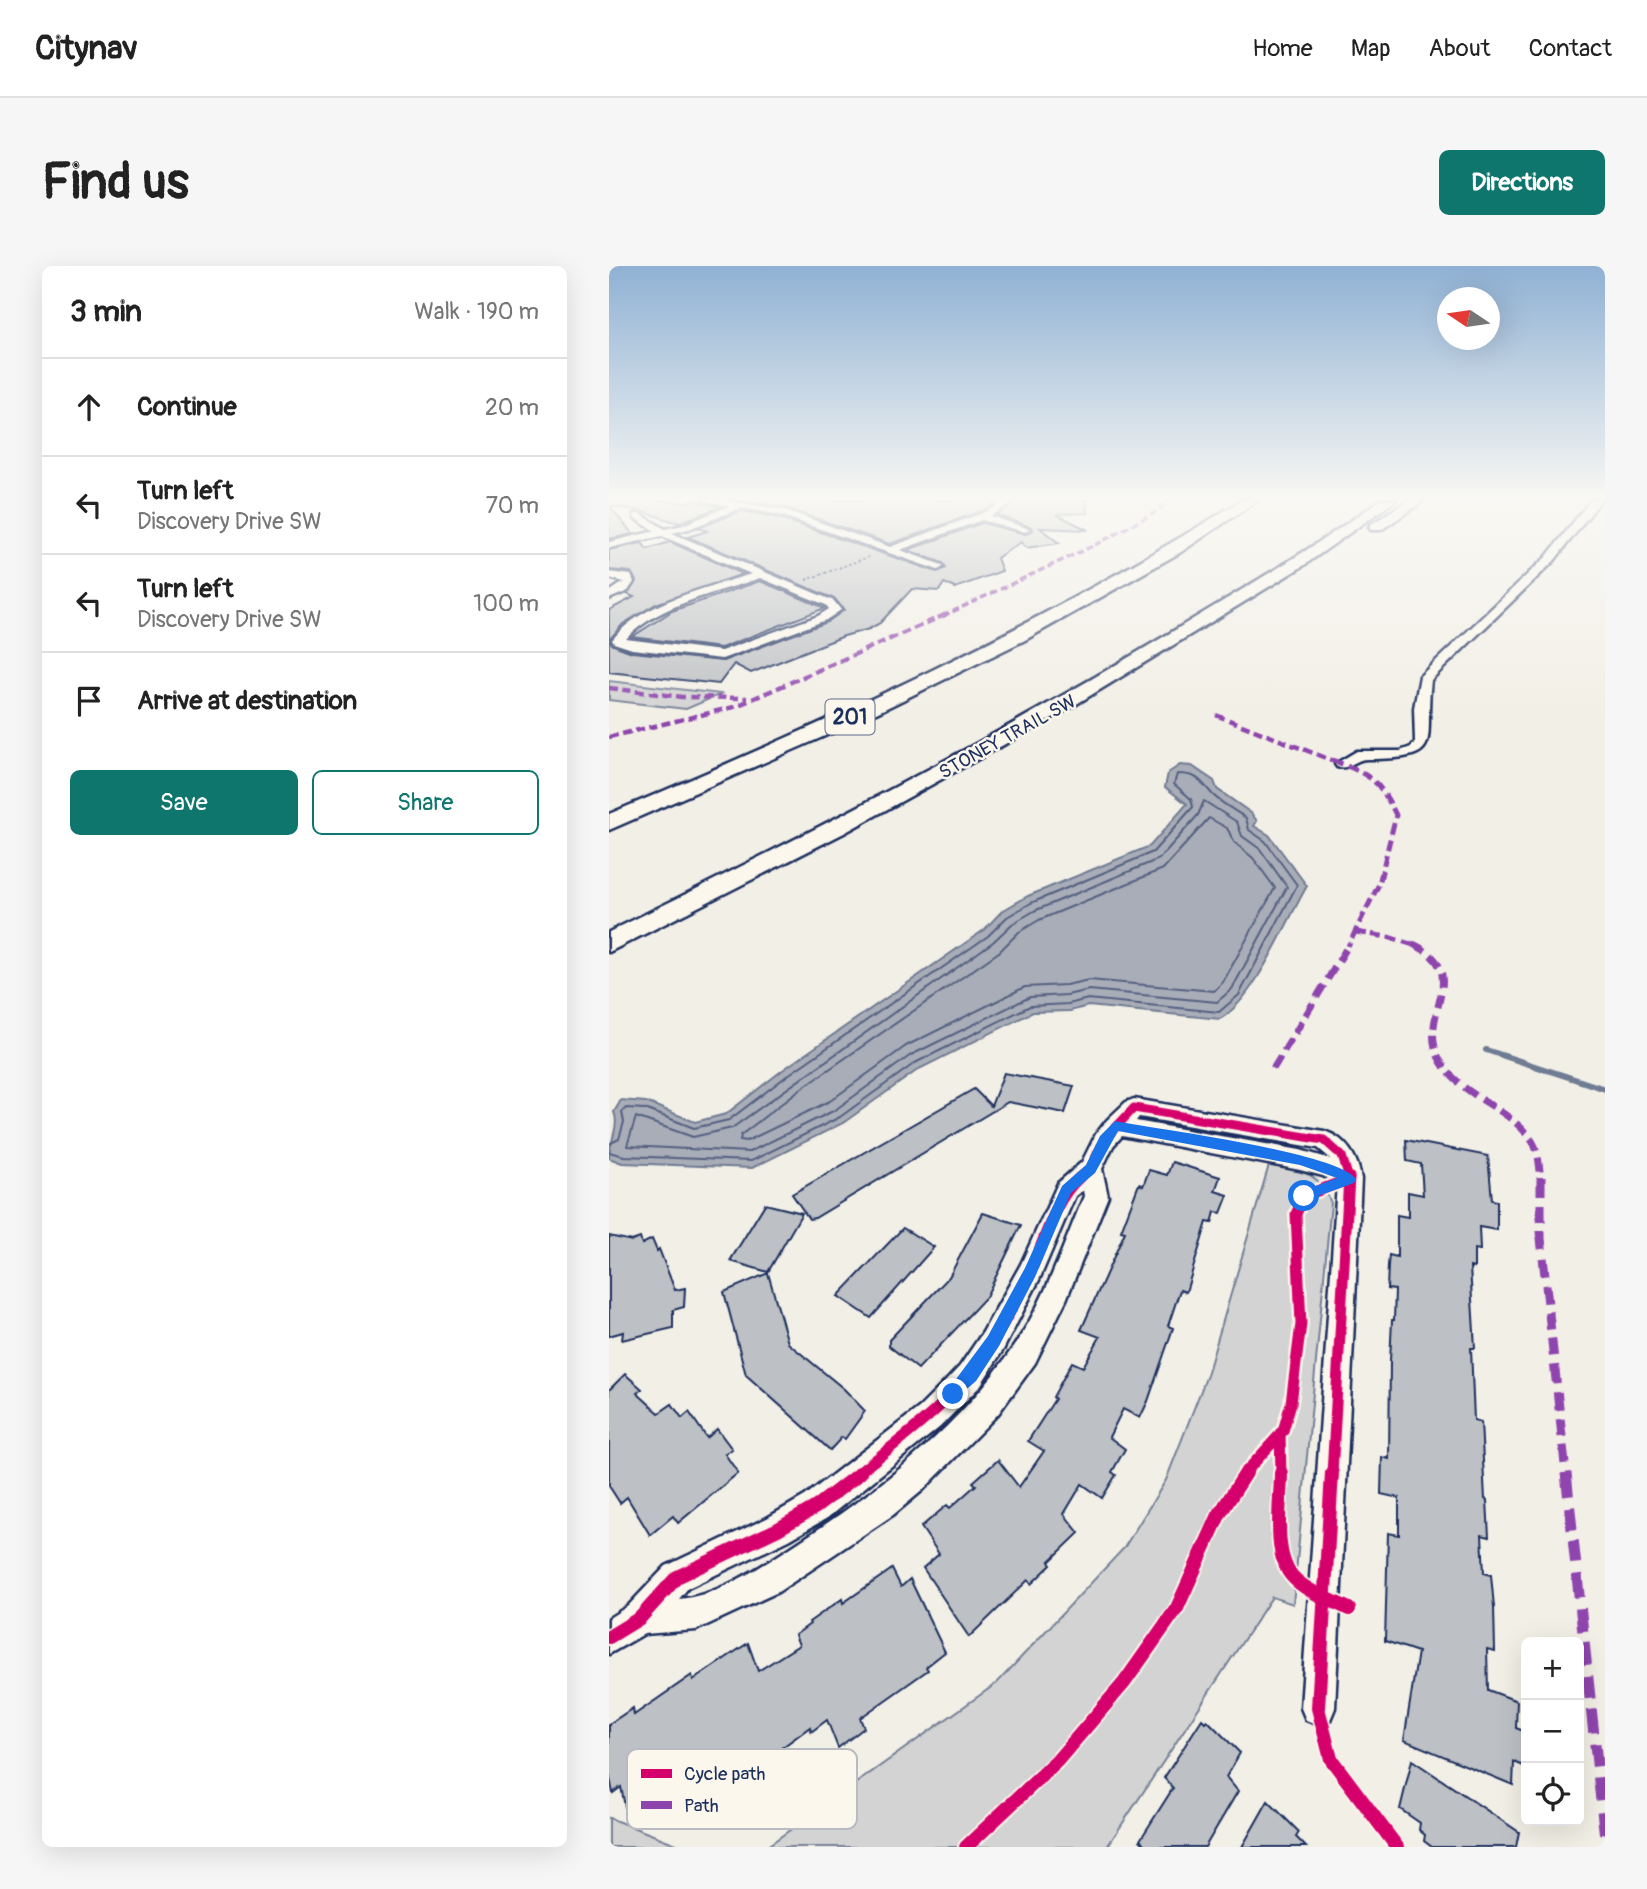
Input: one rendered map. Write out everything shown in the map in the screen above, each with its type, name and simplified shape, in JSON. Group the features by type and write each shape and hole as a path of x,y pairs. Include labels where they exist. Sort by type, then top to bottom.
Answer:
{"highway":[{"path":"1086,599 1119,574"},
{"name":"201","path":"609,823 843,720 971,659 1131,574"},
{"name":"STONEY TRAIL SW","path":"609,943 961,762 1104,681 1279,574"},
{"path":"1268,581 1285,574"}],"street":[{"path":"756,574 830,603 835,610 822,618 722,655 632,645 618,640 624,632 666,608 759,575"},
{"path":"1342,764 1357,755 1402,755 1416,750 1422,742 1421,708 1425,679 1535,574"},
{"path":"609,575 627,577 629,582 624,589 609,596"},
{"path":"618,1629 677,1577 778,1529 816,1507 853,1480 938,1409 970,1376 993,1341 1030,1272 1066,1190 1090,1169 1104,1140 1115,1126 1300,1160 1329,1168 1349,1179 1318,1708"},
{"path":"618,1629 696,1614 767,1581 848,1529 912,1479 988,1404 1025,1354 1053,1300 1096,1196 1090,1169"}],"path":[{"path":"788,586 822,574"}],"shaded area":[{"path":"609,681 721,694 686,709 609,700"},
{"path":"1269,1165 1307,1174 1321,1184 1331,1203 1293,1604 1272,1597 1107,1847 766,1847 791,1829 857,1829 857,1782 997,1683 1124,1548 1166,1480 1207,1375"},
{"path":"609,1818 627,1825 627,1829 637,1829 684,1847 609,1847"}],"water":[{"path":"1180,765 1192,766 1214,781 1217,789 1251,813 1257,821 1254,826 1269,835 1307,886 1257,978 1233,1009 1220,1019 1088,1006 1070,1011 1033,1012 919,1069 843,1123 752,1168 622,1163 609,1158 616,1123 614,1112 621,1100 646,1102 695,1122 726,1114 784,1069 984,930 1002,911 1028,896 1150,846 1187,804 1165,787 1168,773"}],"building":[{"path":"632,574 743,574 656,604 623,624 609,640 609,610 634,597 627,594 636,581"},
{"path":"775,574 994,574 955,588 944,583 939,591 912,589 880,623 869,629 844,636 751,673 734,664 719,684 609,672 609,640 613,645 632,652 723,661 827,622 844,610 835,599"},
{"path":"760,581 825,608 721,648 632,637 672,611"},
{"path":"1004,1073 1074,1086 1065,1113 1008,1102 815,1218 809,1219 792,1194 974,1089 991,1106"},
{"path":"1406,1140 1488,1156 1492,1200 1497,1201 1497,1230 1479,1227 1480,1250 1474,1249 1474,1268 1470,1267 1475,1348 1471,1348 1474,1420 1481,1422 1487,1500 1489,1537 1482,1535 1484,1573 1491,1575 1494,1607 1495,1651 1487,1649 1488,1690 1517,1701 1516,1728 1521,1730 1521,1765 1514,1762 1513,1785 1404,1740 1418,1652 1385,1641 1388,1533 1399,1535 1399,1498 1381,1494 1382,1457 1389,1459 1390,1361 1395,1290 1387,1289 1388,1265 1389,1255 1397,1257 1397,1215 1408,1217 1408,1192 1423,1195 1421,1164 1407,1161"},
{"path":"1172,1162 1220,1177 1215,1191 1228,1195 1221,1213 1215,1212 1212,1223 1207,1222 1186,1292 1180,1290 1168,1326 1173,1328 1148,1401 1140,1418 1123,1409 1109,1437 1125,1449 1112,1472 1116,1475 1102,1498 1082,1484 1064,1514 1079,1533 1031,1584 1028,1580 969,1637 923,1568 939,1554 921,1527 947,1505 950,1508 976,1485 973,1482 998,1460 1019,1487 1044,1451 1028,1441 1055,1399 1053,1397 1072,1362 1083,1367 1100,1337 1081,1330 1125,1232 1121,1231 1139,1184 1143,1186 1149,1170 1167,1175"},
{"path":"765,1204 802,1213 768,1272 730,1261"},
{"path":"983,1213 1021,1225 986,1297 918,1369 889,1346 889,1340 949,1277"},
{"path":"903,1228 934,1247 871,1318 838,1296"},
{"path":"609,1236 632,1241 640,1238 642,1244 652,1239 657,1251 659,1249 675,1290 685,1288 684,1307 673,1310 673,1328 622,1340 623,1332 609,1336"},
{"path":"768,1273 788,1343 844,1389 865,1411 845,1439 842,1437 830,1450 746,1375 724,1292"},
{"path":"625,1374 642,1389 637,1393 659,1413 672,1404 682,1418 689,1412 707,1438 717,1429 732,1449 725,1454 738,1473 678,1523 673,1516 650,1535 627,1497 620,1503 609,1486 609,1390"},
{"path":"892,1569 901,1587 910,1579 945,1652 926,1667 928,1670 860,1718 864,1728 838,1748 827,1720 811,1732 810,1727 780,1749 627,1749 627,1816 621,1787 613,1793 609,1774 609,1724 633,1708 634,1715 692,1675 693,1680 748,1643 758,1671 799,1645 795,1635 810,1624 809,1622 842,1599 843,1603"},
{"path":"1202,1719 1205,1722 1207,1720 1240,1753 1226,1777 1238,1791 1205,1847 1147,1847 1140,1840 1173,1788 1164,1778"},
{"path":"1412,1760 1519,1832 1516,1847 1432,1847 1424,1841 1425,1835 1419,1830 1420,1823 1400,1809"},
{"path":"1268,1801 1299,1832 1296,1837 1306,1847 1242,1847"}],"waterway":[{"path":"1486,1050 1605,1089"}],"marked path":[{"path":"609,737 734,707 1035,574"},
{"path":"609,688 682,697 747,698"},
{"path":"1216,715 1358,770 1382,787 1396,815 1379,884 1356,932 1273,1069"},
{"path":"1356,932 1410,943 1420,947 1436,960 1444,980 1432,1032 1439,1057 1447,1070 1468,1091 1529,1136 1537,1153 1541,1177 1541,1238 1605,1838"}],"cycle path":[{"path":"609,1637 640,1618 677,1577 778,1529 816,1507 930,1417 953,1394 970,1376 993,1341 1030,1272 1066,1190 1090,1169 1104,1140 1134,1108 1324,1140 1342,1156 1349,1179 1318,1708 1331,1759 1397,1847"},
{"path":"966,1847 1057,1761 1124,1683 1177,1608 1219,1515 1242,1477 1283,1431 1291,1403 1301,1324 1296,1214 1304,1196 1349,1179"},
{"path":"1280,1433 1280,1542 1286,1568 1306,1587 1349,1609"}],"route":[{"path":"953,1394 970,1376 993,1341 1030,1272 1066,1190 1090,1169 1104,1140 1115,1126 1300,1160 1329,1168 1349,1179 1304,1196"}]}
